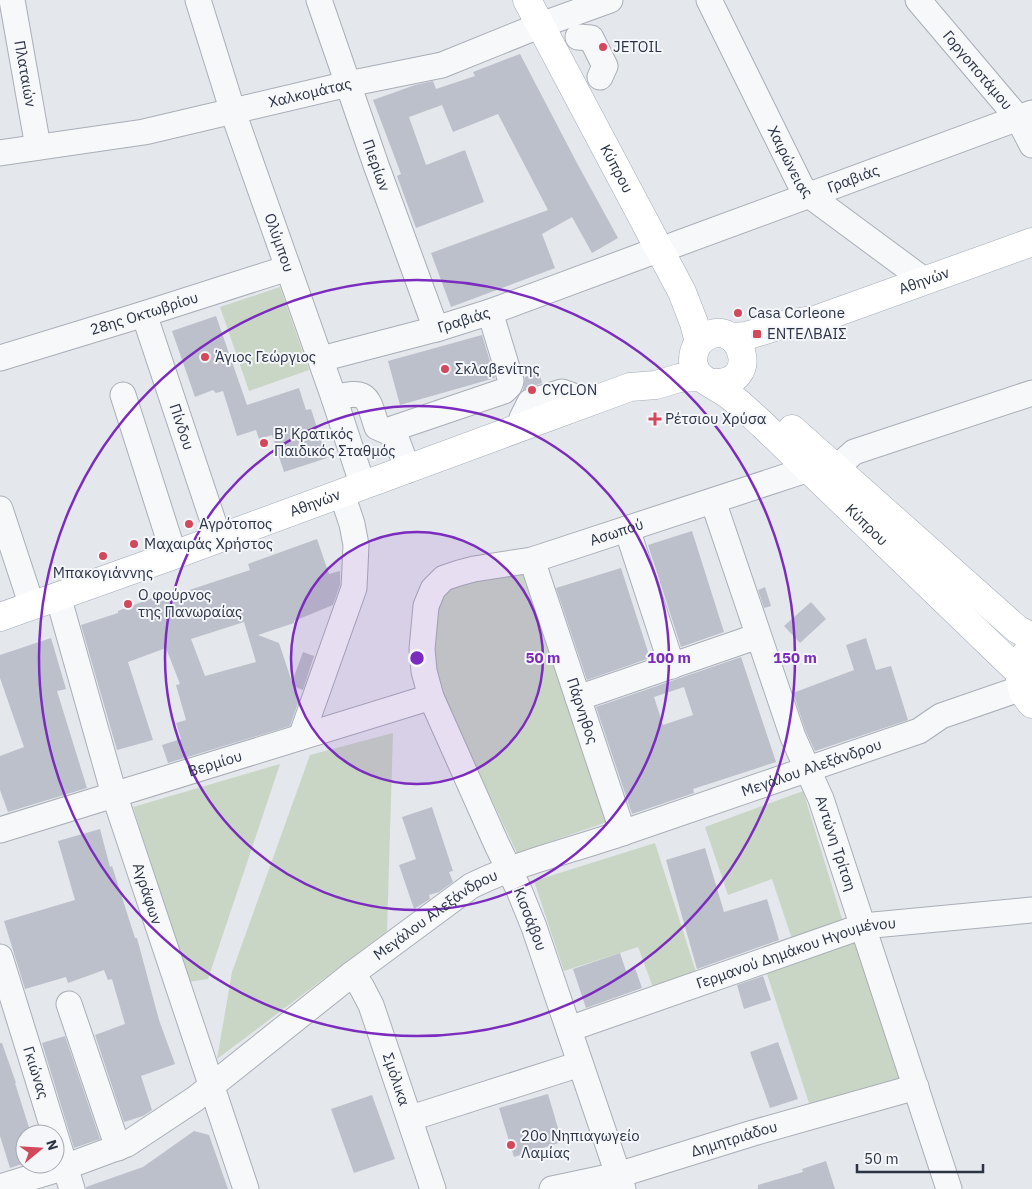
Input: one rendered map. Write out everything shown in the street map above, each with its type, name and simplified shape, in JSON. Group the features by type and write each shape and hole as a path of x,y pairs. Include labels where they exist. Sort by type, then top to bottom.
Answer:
{"main road":[{"name":"Κύπρου","path":"527,0 549,15 667,247 729,336 741,348 749,385 760,401 1017,629 1032,637"},
{"name":"Αθηνών","path":"729,336 746,336 781,325 818,318 1032,242"},
{"name":"Κύπρου","path":"667,247 689,309 702,364 737,401 946,600 1026,691"},
{"name":"Αθηνών","path":"743,364 755,350 785,338 818,318"},
{"path":"729,336 715,334 702,364 722,384 731,381 738,374 743,364"},
{"name":"Αθηνών","path":"0,617 408,470 630,387 651,373 679,362 702,364"},
{"path":"1026,691 1024,655 1032,645"}],"street":[{"name":"Πλαταιών","path":"12,0 38,147"},
{"name":"Ολύμπου","path":"198,0 233,112 321,359 343,396 352,490"},
{"name":"Πιερίων","path":"319,0 436,329"},
{"name":"Χαλκομάτας","path":"0,154 144,132 348,84 442,65 549,15 610,0"},
{"name":"Χαιρώνειας","path":"708,0 801,186 809,195 924,280"},
{"name":"Γοργοποτάμου","path":"918,0 1025,116 1032,145"},
{"path":"578,37 591,38 605,66 600,77"},
{"name":"Γραβιάς","path":"321,359 436,329 490,312 1025,116"},
{"name":"28ης Οκτωβρίου","path":"0,358 288,268"},
{"path":"343,396 359,394 368,400 377,427 386,431 502,392 507,389 511,381 490,312"},
{"name":"Πίνδου","path":"144,314 219,539"},
{"path":"522,418 530,402 562,392 576,397"},
{"path":"837,468 854,452 1032,393"},
{"path":"123,395 174,555"},
{"path":"393,430 408,470"},
{"name":"Ασωπού","path":"429,596 444,578 474,569 532,560 809,469"},
{"path":"301,737 354,588 356,545 352,524 352,490"},
{"name":"Αντώνη Τρίτση","path":"713,501 792,737 821,800 949,1189"},
{"path":"0,509 32,606"},
{"path":"626,530 672,666"},
{"name":"Πάρνηθος","path":"532,560 623,833"},
{"name":"Αγράφων","path":"58,596 114,794 246,1189"},
{"name":"Κισσάβου","path":"429,596 424,614 422,649 424,671 431,698 534,927 620,1182"},
{"path":"578,698 758,636"},
{"name":"Μεγάλου Αλεξάνδρου","path":"0,1187 69,1178 162,1122 352,974 471,886 509,870 623,833 919,731 944,730 1026,691"},
{"name":"Βερμίου","path":"0,830 431,698"},
{"name":"Γερμανού Δημάκου Ηγουμένου","path":"569,1029 863,926 1032,910"},
{"name":"Γκιώνας","path":"0,957 69,1178"},
{"name":"Σμόλικα","path":"352,974 371,1005 411,1118 433,1189"},
{"path":"69,1004 118,1148"},
{"path":"411,1118 580,1064"},
{"name":"Δημητριάδου","path":"552,1189 620,1182 752,1133 916,1086"}],"green space":[{"path":"280,287 309,370 249,391 220,307"},
{"path":"526,569 610,821 517,853 441,693 430,649 440,598 454,584"},
{"path":"393,733 387,931 217,1059 232,972 310,755"},
{"path":"280,764 208,979 188,982 133,807"},
{"path":"803,791 843,922 793,942 772,879 728,895 705,827"},
{"path":"655,843 697,975 654,990 638,947 564,971 534,881"},
{"path":"857,939 904,1080 810,1106 766,971"}],"building":[{"path":"520,54 618,238 592,253 572,217 542,234 555,268 451,307 431,253 548,210 498,114 453,132 442,105 409,117 426,165 465,150 484,202 416,228 397,176 401,174 373,100 415,85 433,81 436,89 475,76 473,72"},
{"path":"216,316 247,405 299,388 306,410 311,409 327,458 284,472 272,435 259,439 256,430 237,436 223,391 216,393 213,390 195,397 172,331"},
{"name":"Σκλαβενίτης","path":"482,335 495,378 400,405 388,361"},
{"path":"539,372 542,383 523,390 525,377"},
{"path":"692,531 724,632 681,647 648,545"},
{"path":"317,539 329,574 340,571 340,585 333,605 294,621 294,623 258,635 279,643 292,682 303,652 314,656 303,690 293,686 298,703 290,726 168,763 162,745 181,739 176,723 186,720 176,685 180,684 166,648 128,662 153,740 117,750 81,625 118,613 118,611 173,590 174,595 250,570 248,564","holes":["244,622 256,662 205,676 191,639"]},
{"path":"621,568 650,658 587,680 556,588"},
{"path":"765,587 771,606 764,608 758,590"},
{"path":"811,602 826,619 800,643 784,626"},
{"path":"51,638 66,689 57,691 87,788 8,812 0,790 0,756 24,747 0,678 0,655"},
{"path":"866,638 876,670 891,666 908,720 815,751 806,732 793,693 854,670 846,645"},
{"path":"741,657 776,762 693,789 694,793 632,814 596,707","holes":["684,687 693,715 663,725 654,697"]},
{"path":"432,807 453,871 449,872 453,882 439,892 429,895 430,899 414,909 399,865 416,859 402,817"},
{"path":"100,829 110,867 112,866 135,938 137,938 159,1020 175,1064 141,1076 152,1110 143,1116 124,1122 95,1035 125,1024 112,979 108,980 104,970 68,983 66,977 25,989 4,921 75,900 58,841"},
{"path":"705,848 724,912 767,899 779,940 697,969 666,860"},
{"path":"620,953 626,971 635,968 642,988 586,1008 573,969"},
{"path":"763,976 771,1000 744,1009 737,985"},
{"path":"65,1036 100,1139 74,1148 42,1043"},
{"path":"778,1042 798,1099 770,1108 750,1052"},
{"path":"0,1043 2,1043 28,1124 15,1124 15,1166 10,1168 0,1136"},
{"path":"548,1094 562,1142 514,1157 499,1108"},
{"path":"372,1095 395,1159 354,1173 331,1109"},
{"path":"194,1131 209,1135 228,1189 86,1189 86,1187 143,1167"},
{"path":"826,1161 835,1189 758,1189 758,1185 803,1172 802,1169"}],"place":[{"name":"JETOIL","path":"603,47"},
{"name":"Casa Corleone","path":"738,313"},
{"name":"ΕΝΤΕΛΒΑΙΣ","path":"757,334"},
{"name":"Άγιος Γεώργιος","path":"205,357"},
{"name":"Σκλαβενίτης","path":"445,369"},
{"name":"CYCLON","path":"532,390"},
{"name":"Ρέτσιου Χρύσα","path":"655,419"},
{"name":"B' Κρατικός Παιδικός Σταθμός","path":"264,443"},
{"name":"Αγρότοπος","path":"189,524"},
{"name":"Μαχαιράς Χρήστος","path":"134,544"},
{"name":"Μπακογιάννης","path":"103,556"},
{"name":"Ο φούρνος της Πανωραίας","path":"128,604"},
{"name":"20ο Νηπιαγωγείο Λαμίας","path":"511,1145"}]}
